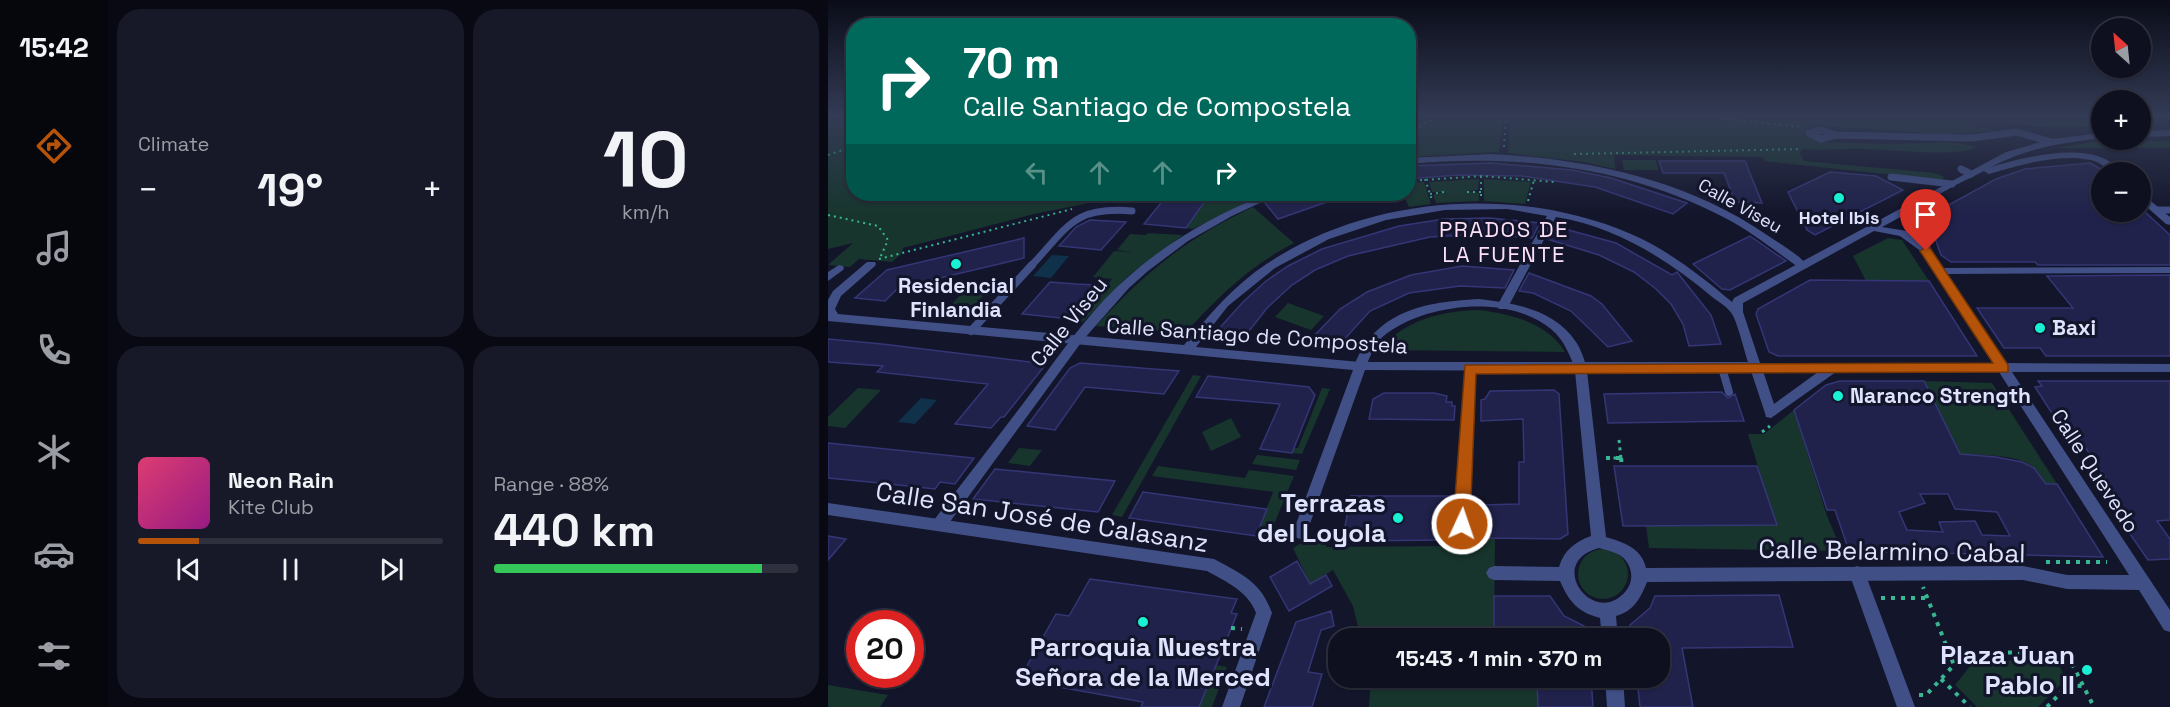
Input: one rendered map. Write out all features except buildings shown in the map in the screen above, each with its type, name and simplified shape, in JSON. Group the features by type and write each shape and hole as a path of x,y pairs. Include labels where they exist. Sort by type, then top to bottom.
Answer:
{"street":[{"path":"1832,368 1771,413 1737,312 1738,301 1933,194 2009,154 2027,149"},
{"name":"Calle Viseu","path":"1416,161 1503,157 1609,171 1679,193 1740,222 1802,265"},
{"path":"1954,183 2030,160 2092,158 2105,162"},
{"name":"Calle Quevedo","path":"1926,251 1918,217 1922,207 1933,194"},
{"name":"Calle Viseu","path":"939,525 1107,303 1151,263 1230,213 1258,201"},
{"path":"2151,205 2170,222"},
{"path":"1186,351 1210,318 1254,277 1291,252 1340,230 1383,217 1446,208 1491,207 1553,214 1607,229 1651,247 1699,279 1737,312"},
{"path":"1503,306 1553,214"},
{"name":"Calle Quevedo","path":"1871,228 1903,233 1926,251 2170,624"},
{"path":"830,318 829,309 833,299 875,261"},
{"path":"828,278 839,268"},
{"path":"1939,271 2170,270"},
{"path":"1300,532 1370,344 1381,332 1412,315 1452,304 1503,306 1538,317 1560,331 1571,343 1581,368 1599,541"},
{"name":"Calle Santiago de Compostela","path":"830,318 1360,366 1470,369 2170,368"},
{"name":"Calle San José de Calasanz","path":"828,509 1209,564 1251,590 1261,602 1264,613 1231,707"},
{"path":"1599,541 1611,543 1631,555 1640,575 1640,585 1629,603 1606,611 1583,603 1568,585 1565,574 1567,564 1579,547 1599,541"},
{"path":"1494,573 1565,574"},
{"path":"1857,573 1904,701"},
{"name":"Calle Belarmino Cabal","path":"1640,575 2024,573 2067,582 2143,583"},
{"path":"1606,611 1608,628"},
{"path":"1615,688 1616,707"}],"lane":[{"path":"1961,169 1971,174"},
{"path":"1891,177 1954,183"},
{"path":"971,331 1077,217 1106,209 1132,211"},
{"path":"2157,210 2170,210"},
{"path":"1722,368 1729,392"},
{"path":"1462,524 1470,369"}],"path":[{"path":"828,155 845,149"},
{"path":"1503,157 1504,149"},
{"path":"1565,154 1802,149"},
{"path":"1481,176 1481,202"},
{"path":"1416,180 1481,176 1554,182"},
{"path":"1425,179 1434,205"},
{"path":"1527,205 1534,180"},
{"path":"1430,194 1444,192"},
{"path":"1467,192 1481,192"},
{"path":"875,261 892,254 1077,207"},
{"path":"828,215 878,226 888,240 875,261"},
{"path":"890,262 892,254"},
{"path":"1619,440 1622,466"},
{"path":"1606,458 1621,458"},
{"path":"2044,562 2107,562"},
{"path":"1904,701 1926,695 1954,665 1923,589"},
{"path":"1866,598 1927,598"},
{"path":"1231,628 1243,629"},
{"path":"1948,651 2067,654 2094,707"},
{"path":"1941,679 1970,707"},
{"path":"2047,707 2068,685 2083,686"}],"green space":[{"path":"828,149 846,149 846,201 1099,201 1034,214 903,248 901,254 892,262 859,259 850,267 828,265 853,243 828,249"},
{"path":"1416,149 1499,149 1499,152 1416,157"},
{"path":"1508,149 1970,149 1955,152 1802,149 1800,153 1804,161 1934,173 1945,177 1941,180 1765,161 1763,157 1614,155 1615,169 1584,162 1508,153"},
{"path":"1622,160 1656,160 1658,170 1624,170"},
{"path":"1479,179 1478,190 1467,191 1479,193 1479,201 1436,203 1433,195 1444,192 1432,192 1429,182"},
{"path":"1484,179 1531,182 1525,204 1484,201"},
{"path":"1424,182 1431,204 1409,207 1406,201 1416,201 1416,183"},
{"path":"1205,201 1249,201 1193,229 1186,228"},
{"path":"1253,207 1294,243 1248,272 1185,333 1096,326 1132,289 1168,258 1208,231"},
{"path":"1148,233 1183,235 1128,276 1083,322 1079,322 1112,279 1093,277 1114,251 1133,252 1117,250 1130,234 1146,235"},
{"path":"1888,238 1902,240 1929,281 1866,281 1853,256"},
{"path":"974,281 995,283 968,312 946,310"},
{"path":"1288,303 1324,316 1311,330 1275,317"},
{"path":"1479,310 1516,317 1539,327 1558,342 1565,352 1379,350 1400,331 1424,319 1451,312"},
{"path":"1193,375 1201,376 1122,517 1112,515"},
{"path":"1924,381 1992,383 2057,484 2046,484 2034,468 2018,460 1999,456 1960,454"},
{"path":"858,388 881,390 845,428 828,426 828,417"},
{"path":"1322,388 1330,389 1302,454 1292,453 1293,448 1298,448"},
{"path":"1794,410 1827,516 1842,551 1649,548 1646,526 1776,525 1748,434 1764,434"},
{"path":"1231,418 1241,437 1211,451 1202,432"},
{"path":"1019,448 1042,450 1030,466 1008,463"},
{"path":"1257,455 1300,460 1296,470 1252,464"},
{"path":"1158,466 1245,478 1249,470 1294,476 1270,534 1266,537 1256,536 1273,492 1152,476"},
{"path":"1317,534 1327,547 1454,546 1455,538 1495,539 1494,628 1358,628 1353,606 1333,570 1310,584 1293,548"},
{"path":"1608,549 1621,556 1627,564 1627,584 1621,592 1613,598 1598,599 1585,592 1579,584 1578,569 1585,556 1593,550"},
{"path":"1975,660 2057,661 2066,679 2038,707 1977,707 1955,685"},
{"path":"1216,665 1227,667 1212,707 1199,707"},
{"path":"828,685 888,695 880,707 828,707"},
{"path":"1370,688 1537,688 1538,707 1369,707"}],"water":[{"path":"1052,255 1069,256 1051,278 1033,276"},
{"path":"921,398 937,400 915,424 898,422"}],"place":[{"name":"Hotel Ibis","path":"1839,198"},
{"name":"Residencial Finlandia","path":"956,264"},
{"name":"Baxi","path":"2040,328"},
{"name":"Naranco Strength","path":"1838,396"},
{"name":"Terrazas del Loyola","path":"1398,518"},
{"name":"Parroquia Nuestra Señora de la Merced","path":"1143,622"},
{"name":"Plaza Juan Pablo II","path":"2087,670"}],"district":[{"name":"PRADOS DE LA FUENTE","path":"1504,242"}],"route":[{"path":"1462,524 1470,369 1756,367 2003,369 1926,251"}]}
